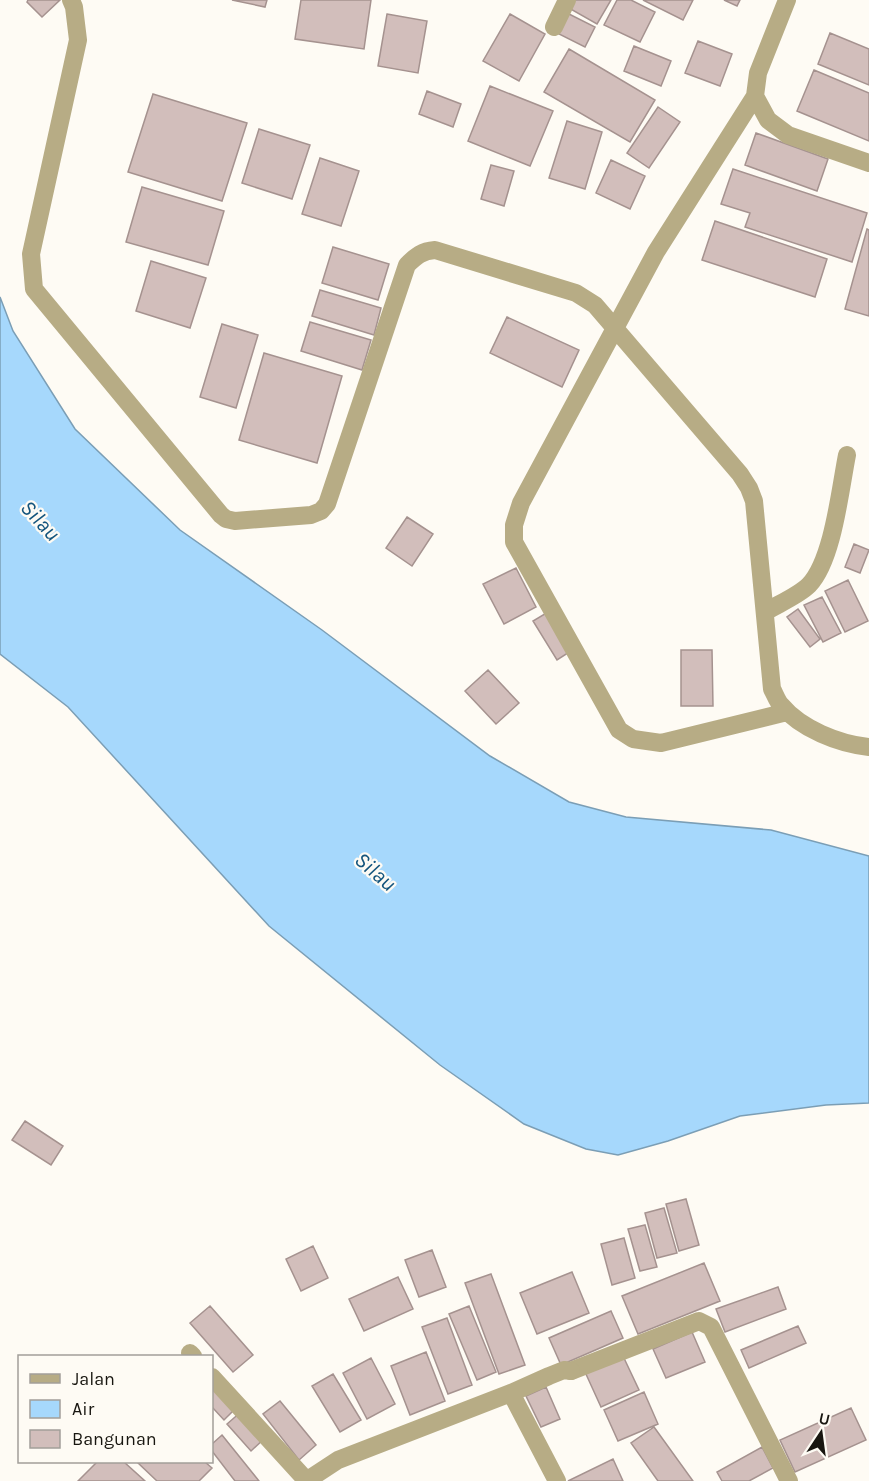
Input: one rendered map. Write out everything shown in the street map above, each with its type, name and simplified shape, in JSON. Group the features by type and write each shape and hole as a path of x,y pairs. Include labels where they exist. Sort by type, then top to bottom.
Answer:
{"street":[{"path":"70,0 74,7 78,40 31,254 34,289 226,519 236,521 311,515 321,511 327,504 407,265 416,256 425,251 435,250 576,293 595,305 740,474 749,488 754,501 772,689 780,704 797,720 818,732 856,746 869,747"},
{"path":"554,27 567,0"},
{"path":"787,0 758,73 755,96 656,252 521,503 514,525 514,542 619,730 633,739 661,743 788,711"},
{"path":"755,96 768,120 788,135 869,163"},
{"path":"765,612 808,586 819,571 829,545 847,455"},
{"path":"213,1378 307,1481 338,1460 512,1393 556,1373 564,1370 571,1371 699,1321 711,1328 789,1481"},
{"path":"512,1393 557,1481"}],"water":[{"name":"Silau","path":"0,297 13,331 75,429 180,530 322,630 490,756 569,802 626,817 771,830 869,856 869,1103 826,1105 740,1116 668,1141 618,1155 586,1149 524,1124 440,1065 269,926 68,707 0,654"}],"building":[{"path":"28,0 60,0 42,17 27,2"},
{"path":"232,0 267,0 265,7"},
{"path":"301,0 371,0 364,49 295,39"},
{"path":"570,0 611,0 597,24 567,7"},
{"path":"617,0 631,0 655,12 640,42 604,25"},
{"path":"643,0 693,0 683,20"},
{"path":"724,0 740,0 737,6"},
{"path":"567,13 595,27 585,47 557,33"},
{"path":"387,14 427,21 418,73 378,66"},
{"path":"510,14 545,34 519,81 483,61"},
{"path":"830,33 869,49 869,85 818,64"},
{"path":"698,41 732,54 720,86 685,73"},
{"path":"634,46 671,61 661,86 624,71"},
{"path":"569,49 655,100 630,142 544,92"},
{"path":"814,70 869,93 869,141 797,111"},
{"path":"490,86 553,111 530,166 468,141"},
{"path":"427,91 461,104 453,127 419,114"},
{"path":"153,94 247,123 222,201 128,172"},
{"path":"658,107 680,122 649,168 627,153"},
{"path":"567,121 602,132 585,189 549,178"},
{"path":"259,129 310,145 292,199 242,183"},
{"path":"756,133 828,159 817,191 745,165"},
{"path":"320,158 359,171 341,226 302,214"},
{"path":"611,160 645,176 630,209 596,193"},
{"path":"491,165 514,171 504,206 481,199"},
{"path":"733,169 867,213 852,262 745,227 750,213 721,204"},
{"path":"142,187 224,211 208,265 126,242"},
{"path":"715,221 827,259 815,297 702,260"},
{"path":"867,229 869,230 869,316 845,309"},
{"path":"333,247 389,264 378,300 322,283"},
{"path":"151,261 206,278 190,328 136,311"},
{"path":"320,290 381,308 374,335 312,316"},
{"path":"507,317 579,350 562,387 490,353"},
{"path":"310,322 371,340 362,370 301,351"},
{"path":"222,324 258,335 236,408 200,397"},
{"path":"264,353 342,376 317,463 239,440"},
{"path":"407,517 433,534 412,566 386,548"},
{"path":"854,544 869,550 860,573 845,567"},
{"path":"516,568 536,607 504,624 483,584"},
{"path":"848,580 868,621 845,632 825,591"},
{"path":"822,597 841,633 823,642 804,605"},
{"path":"798,609 820,639 810,647 787,617"},
{"path":"548,612 571,651 557,660 533,621"},
{"path":"681,650 712,650 713,706 681,706"},
{"path":"488,670 519,703 496,724 465,691"},
{"path":"25,1121 63,1146 51,1165 12,1140"},
{"path":"686,1199 699,1245 679,1251 666,1204"},
{"path":"664,1208 677,1253 657,1258 645,1213"},
{"path":"645,1225 657,1267 640,1271 628,1229"},
{"path":"624,1238 635,1278 612,1285 601,1244"},
{"path":"313,1246 328,1278 301,1291 286,1259"},
{"path":"432,1250 446,1287 419,1297 405,1260"},
{"path":"704,1263 720,1301 638,1334 622,1296"},
{"path":"572,1272 589,1313 537,1334 520,1293"},
{"path":"491,1274 525,1365 499,1374 465,1283"},
{"path":"398,1277 413,1309 364,1331 349,1299"},
{"path":"778,1287 786,1309 725,1332 716,1309"},
{"path":"210,1306 253,1355 233,1372 190,1323"},
{"path":"469,1306 496,1372 477,1380 449,1314"},
{"path":"611,1311 623,1338 561,1365 549,1338"},
{"path":"447,1318 472,1385 448,1394 422,1327"},
{"path":"798,1326 806,1343 749,1368 741,1350"},
{"path":"692,1332 705,1362 666,1378 653,1349"},
{"path":"426,1352 445,1401 410,1415 391,1366"},
{"path":"623,1356 639,1390 601,1407 585,1372"},
{"path":"371,1358 395,1404 367,1419 343,1373"},
{"path":"333,1374 361,1420 340,1432 312,1386"},
{"path":"546,1387 560,1419 541,1427 526,1396"},
{"path":"213,1388 234,1410 224,1420 213,1408"},
{"path":"644,1392 658,1424 618,1441 604,1410"},
{"path":"280,1401 316,1445 299,1460 263,1414"},
{"path":"851,1408 866,1440 795,1472 780,1440"},
{"path":"242,1411 266,1437 251,1451 227,1424"},
{"path":"654,1427 693,1481 658,1481 631,1443"},
{"path":"222,1435 259,1481 235,1481 213,1452 213,1443"},
{"path":"762,1447 773,1468 749,1481 722,1481 717,1472"},
{"path":"613,1459 623,1481 568,1481"},
{"path":"96,1463 125,1463 145,1481 78,1481"},
{"path":"138,1463 206,1463 212,1468 199,1481 157,1481"}]}
